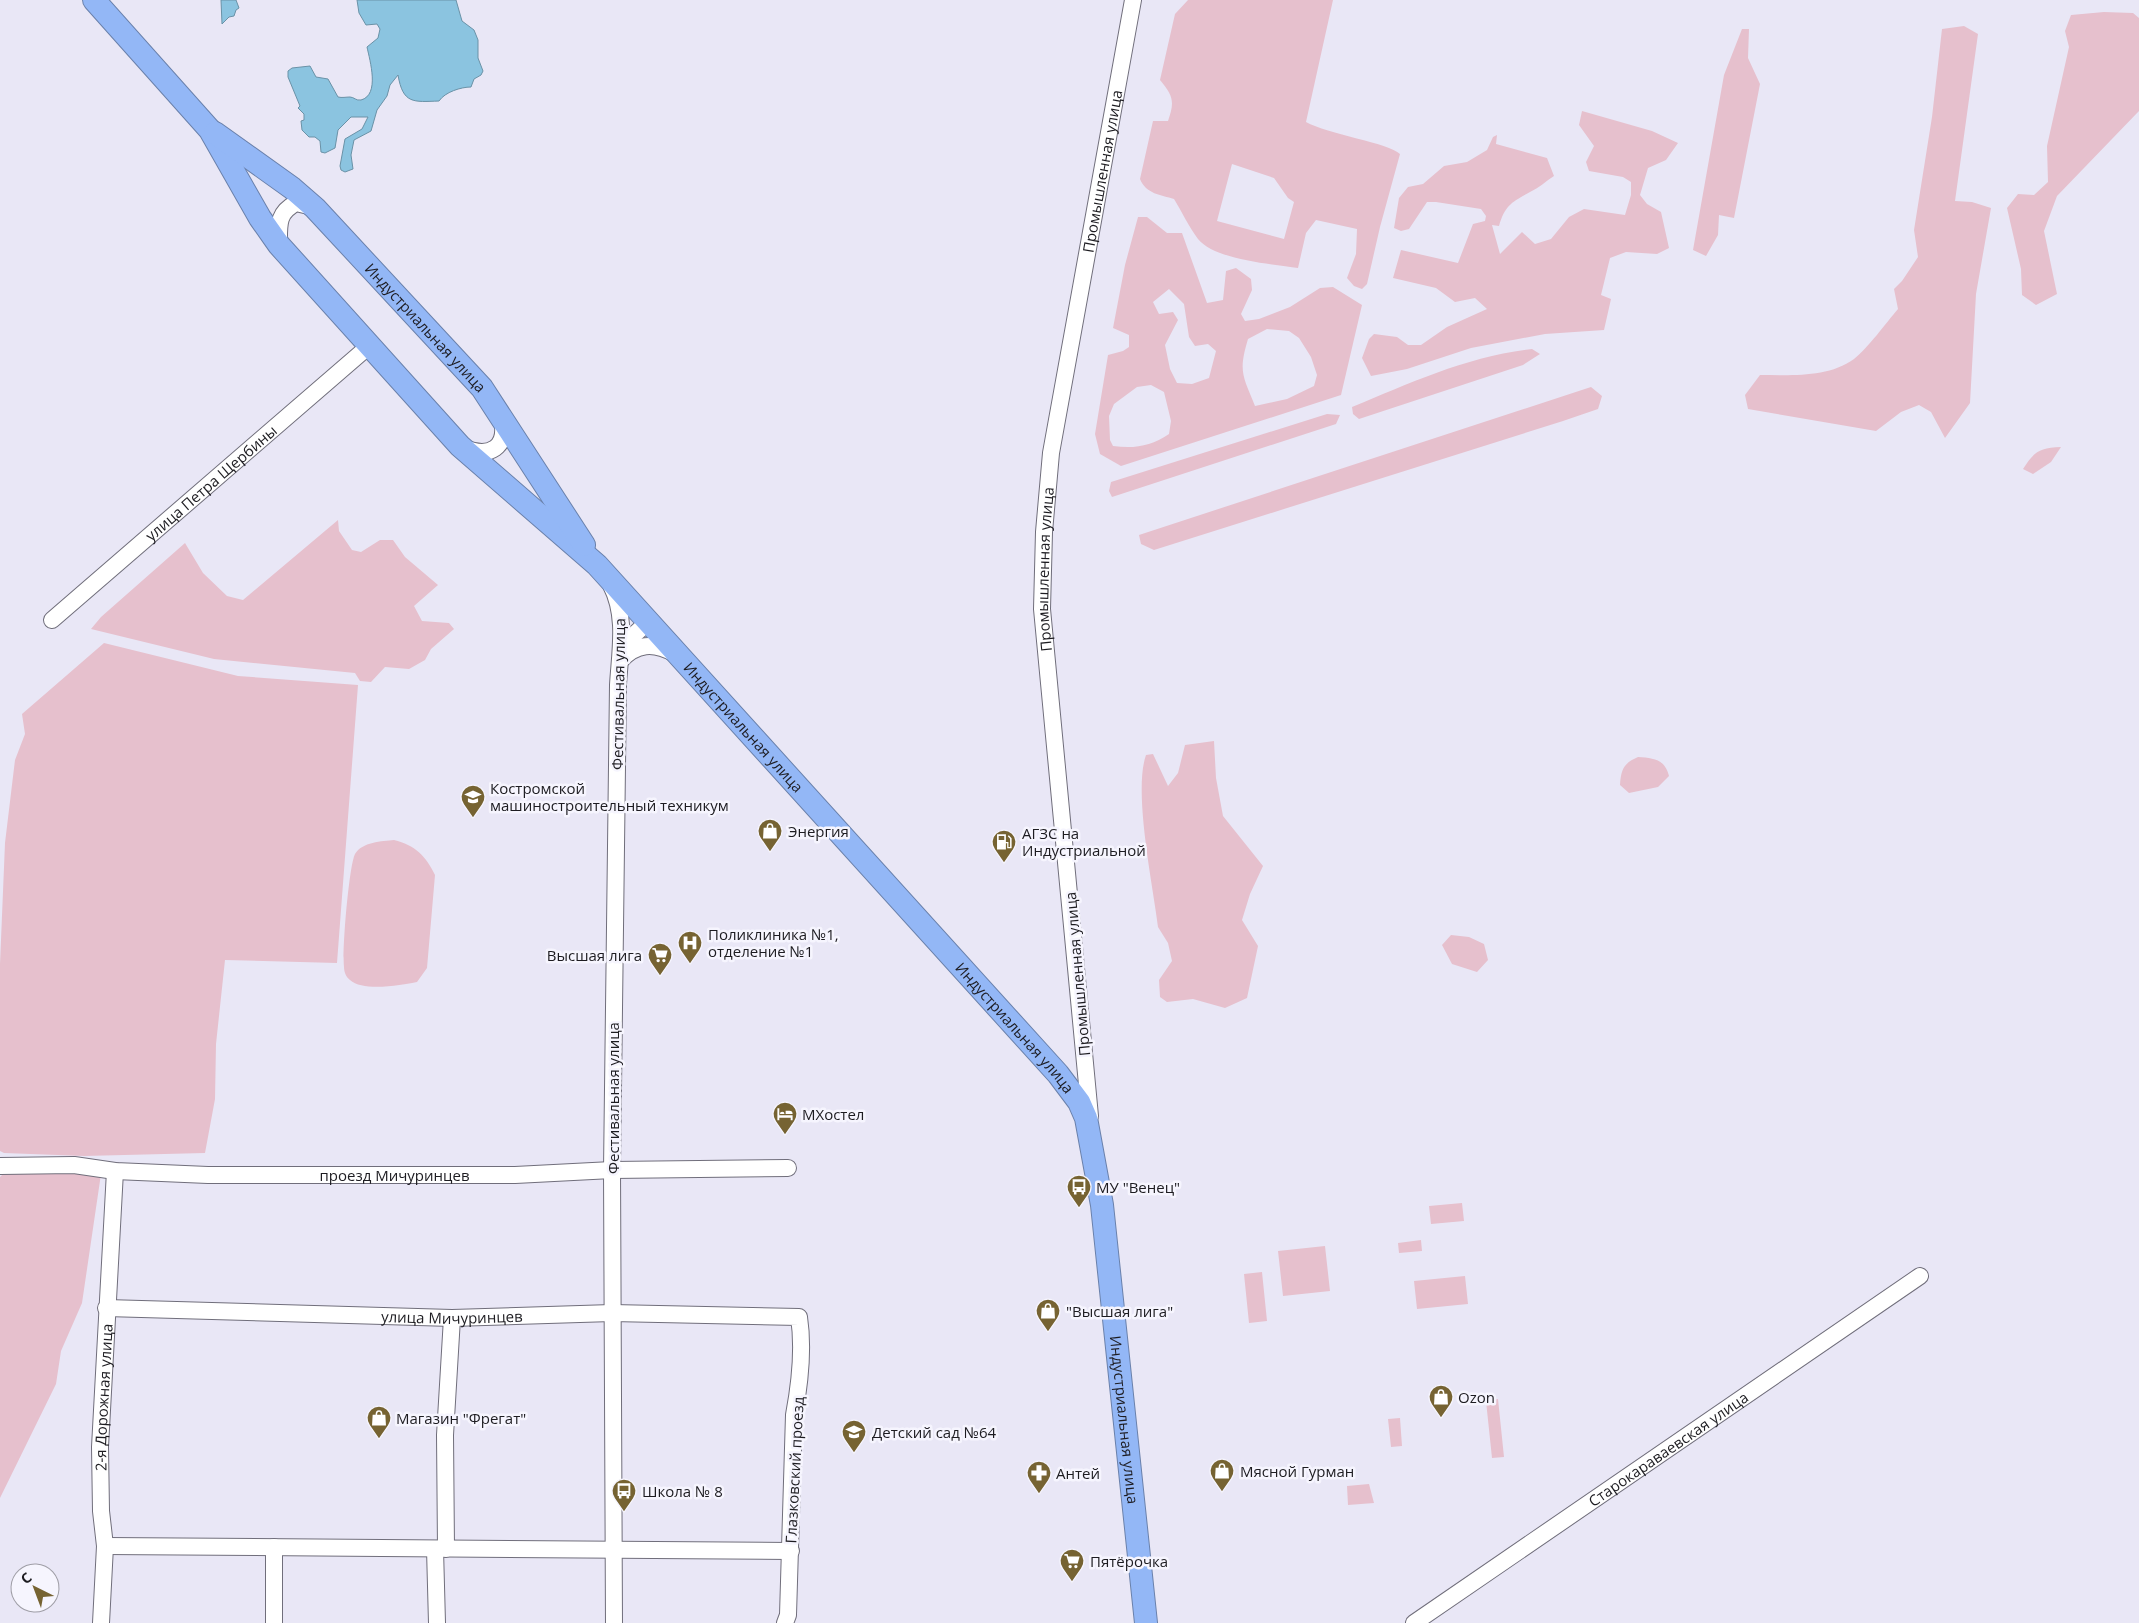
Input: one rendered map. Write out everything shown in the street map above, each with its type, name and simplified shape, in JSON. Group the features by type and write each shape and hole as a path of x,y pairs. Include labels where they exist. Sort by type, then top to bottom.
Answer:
{"highway":[{"name":"Индустриальная улица","path":"94,0 210,130 260,218 279,245 369,346 481,467 602,570 1058,1074 1079,1102 1092,1146 1102,1205 1146,1623"},
{"name":"Индустриальная улица","path":"210,130 292,188 315,208 482,388 602,570"}],"street":[{"name":"Промышленная улица","path":"1092,1146 1042,609 1044,532 1051,454 1133,0"},
{"path":"279,245 280,218 286,208 296,203 315,208"},
{"name":"улица Петра Щербины","path":"52,620 369,346"},
{"path":"460,446 476,453 489,452 499,445 505,434 502,416"},
{"name":"Фестивальная улица","path":"602,570 617,597 621,617 622,638 620,661 612,1170 614,1623"},
{"path":"620,661 624,649 636,633 648,622"},
{"path":"620,661 628,652 650,645 679,656"},
{"name":"проезд Мичуринцев","path":"0,1166 74,1165 115,1171 208,1175 514,1175 612,1170 788,1168"},
{"name":"2-я Дорожная улица","path":"101,1623 105,1546 101,1511 100,1447 106,1308 115,1171"},
{"name":"Старокараваевская улица","path":"1414,1623 1920,1276"},
{"name":"улица Мичуринцев","path":"106,1308 452,1318 612,1313 799,1317"},
{"name":"Глазковский проезд","path":"785,1623 788,1615 794,1415 799,1386 802,1338 799,1317"},
{"path":"437,1623 452,1318"},
{"path":"105,1546 790,1551"},
{"path":"274,1548 274,1623"}],"shaded area":[{"path":"1188,0 1333,0 1306,122 1328,131 1384,146 1400,154 1367,284 1362,289 1354,286 1347,278 1356,254 1357,229 1316,220 1306,233 1298,268 1259,263 1217,252 1206,246 1198,239 1174,199 1154,193 1143,184 1140,179 1153,121 1168,121 1172,108 1172,99 1160,80 1175,14","holes":["1232,164 1274,178 1288,198 1294,202 1284,239 1217,221"]},
{"path":"2104,12 2133,13 2139,18 2139,111 2057,196 2044,231 2057,294 2036,305 2022,295 2021,269 2007,208 2018,194 2034,195 2048,182 2047,146 2069,47 2065,31 2071,15"},
{"path":"1964,26 1978,34 1955,201 1972,202 1991,208 1976,294 1970,403 1945,438 1931,412 1919,405 1901,412 1876,431 1748,409 1745,395 1760,375 1809,374 1833,370 1844,365 1865,349 1898,309 1894,289 1902,281 1918,257 1914,230 1932,117 1942,29"},
{"path":"1742,29 1749,29 1748,58 1760,84 1734,218 1719,215 1718,235 1706,256 1693,250 1724,75"},
{"path":"1582,111 1652,131 1678,143 1666,160 1648,168 1640,195 1647,204 1661,212 1669,248 1657,254 1626,252 1610,258 1601,295 1611,299 1604,330 1545,334 1471,348 1407,369 1371,376 1362,358 1369,339 1374,334 1397,337 1408,345 1421,345 1447,327 1487,309 1475,298 1455,302 1436,288 1393,278 1401,250 1458,263 1473,224 1485,221 1486,216 1481,209 1427,202 1409,229 1401,231 1394,228 1399,198 1408,187 1423,184 1444,166 1467,162 1487,150 1493,137 1497,135 1496,144 1547,158 1554,176 1510,205 1504,213 1499,226 1492,225 1500,254 1522,232 1535,244 1551,239 1569,217 1584,209 1625,215 1631,195 1631,182 1623,177 1589,171 1586,162 1594,146 1579,125"},
{"path":"1138,217 1147,217 1167,233 1182,233 1207,303 1223,300 1226,271 1236,268 1251,279 1252,290 1241,314 1245,321 1259,319 1290,307 1320,288 1333,287 1362,305 1341,395 1121,466 1100,454 1095,434 1108,355 1123,351 1129,347 1129,335 1113,328 1125,265","holes":["1169,289 1184,304 1189,337 1195,346 1208,344 1216,351 1209,378 1192,384 1177,383 1170,369 1165,345 1178,320 1173,312 1159,314 1153,302","1267,329 1289,331 1299,338 1311,357 1317,375 1314,386 1287,399 1255,406 1243,374 1243,359 1248,339","1151,385 1164,392 1171,421 1169,434 1142,446 1113,446 1110,440 1109,416 1114,404 1137,387"]},
{"path":"1532,349 1540,354 1523,365 1359,419 1353,414 1352,407 1462,364"},
{"path":"1591,387 1602,396 1598,409 1154,550 1141,544 1139,535"},
{"path":"1327,414 1340,415 1336,424 1112,497 1109,491 1111,482"},
{"path":"2061,447 2051,462 2033,474 2023,469 2034,454 2047,448"},
{"path":"338,520 339,531 352,550 361,552 380,540 393,540 405,557 438,585 414,606 422,621 449,623 454,629 431,649 425,660 409,669 385,667 371,682 360,681 355,673 214,659 91,629 101,617 185,543 203,573 227,596 243,600"},
{"path":"104,643 238,676 358,685 337,963 225,960 216,1044 215,1099 205,1153 84,1156 4,1153 0,1151 0,964 5,843 15,760 25,734 22,714"},
{"path":"1214,741 1216,778 1223,816 1263,866 1250,894 1242,920 1258,946 1247,998 1225,1008 1193,999 1167,1002 1160,997 1159,980 1172,961 1168,943 1158,927 1145,839 1142,792 1146,755 1153,754 1168,786 1178,773 1185,745"},
{"path":"1638,757 1658,760 1665,766 1669,776 1658,787 1629,793 1620,785 1621,775 1626,764"},
{"path":"394,840 408,845 419,852 428,862 435,875 427,968 417,982 383,987 364,986 350,980 346,976 344,969 348,891 353,862 355,854 362,847 373,843"},
{"path":"1451,935 1469,937 1484,944 1488,960 1477,972 1452,964 1442,945"},
{"path":"87,1169 101,1174 82,1303 61,1351 56,1384 0,1498 0,1177 5,1172"},
{"path":"1462,1203 1464,1221 1431,1224 1429,1206"},
{"path":"1421,1240 1422,1251 1399,1253 1398,1243"},
{"path":"1325,1246 1330,1291 1283,1296 1278,1251"},
{"path":"1262,1272 1267,1321 1249,1323 1244,1274"},
{"path":"1465,1276 1468,1304 1417,1309 1414,1281"},
{"path":"1498,1399 1504,1457 1492,1458 1486,1401"},
{"path":"1400,1418 1402,1446 1391,1447 1388,1419"},
{"path":"1369,1484 1374,1503 1348,1505 1347,1486"}],"water":[{"path":"221,0 236,0 239,8 234,16 229,17 222,24"},
{"path":"357,0 456,0 462,21 474,30 478,40 478,58 483,71 481,75 474,79 471,87 453,91 439,101 416,101 406,96 398,75 390,85 387,96 377,110 371,131 354,140 351,155 353,169 345,172 341,170 340,166 345,139 362,129 368,117 351,117 338,130 335,148 325,153 321,152 320,141 315,137 309,137 302,130 301,121 304,120 304,114 298,108 300,106 288,77 288,71 292,68 310,66 316,77 328,79 338,97 351,97 361,100 367,97 372,85 372,77 367,47 378,38 380,29 377,24 366,25 359,13"}],"place":[{"name":"Костромской машиностроительный техникум","path":"473,818"},
{"name":"Энергия","path":"770,852"},
{"name":"АГЗС на Индустриальной","path":"1004,863"},
{"name":"Поликлиника №1, отделение №1","path":"690,964"},
{"name":"Высшая лига","path":"660,976"},
{"name":"МХостел","path":"785,1135"},
{"name":"МУ \"Венец\"","path":"1079,1208"},
{"name":"\"Высшая лига\"","path":"1048,1332"},
{"name":"Ozon","path":"1441,1418"},
{"name":"Магазин \"Фрегат\"","path":"379,1439"},
{"name":"Детский сад №64","path":"854,1453"},
{"name":"Мясной Гурман","path":"1222,1492"},
{"name":"Антей","path":"1039,1494"},
{"name":"Школа № 8","path":"624,1512"},
{"name":"Пятёрочка","path":"1072,1582"}]}
